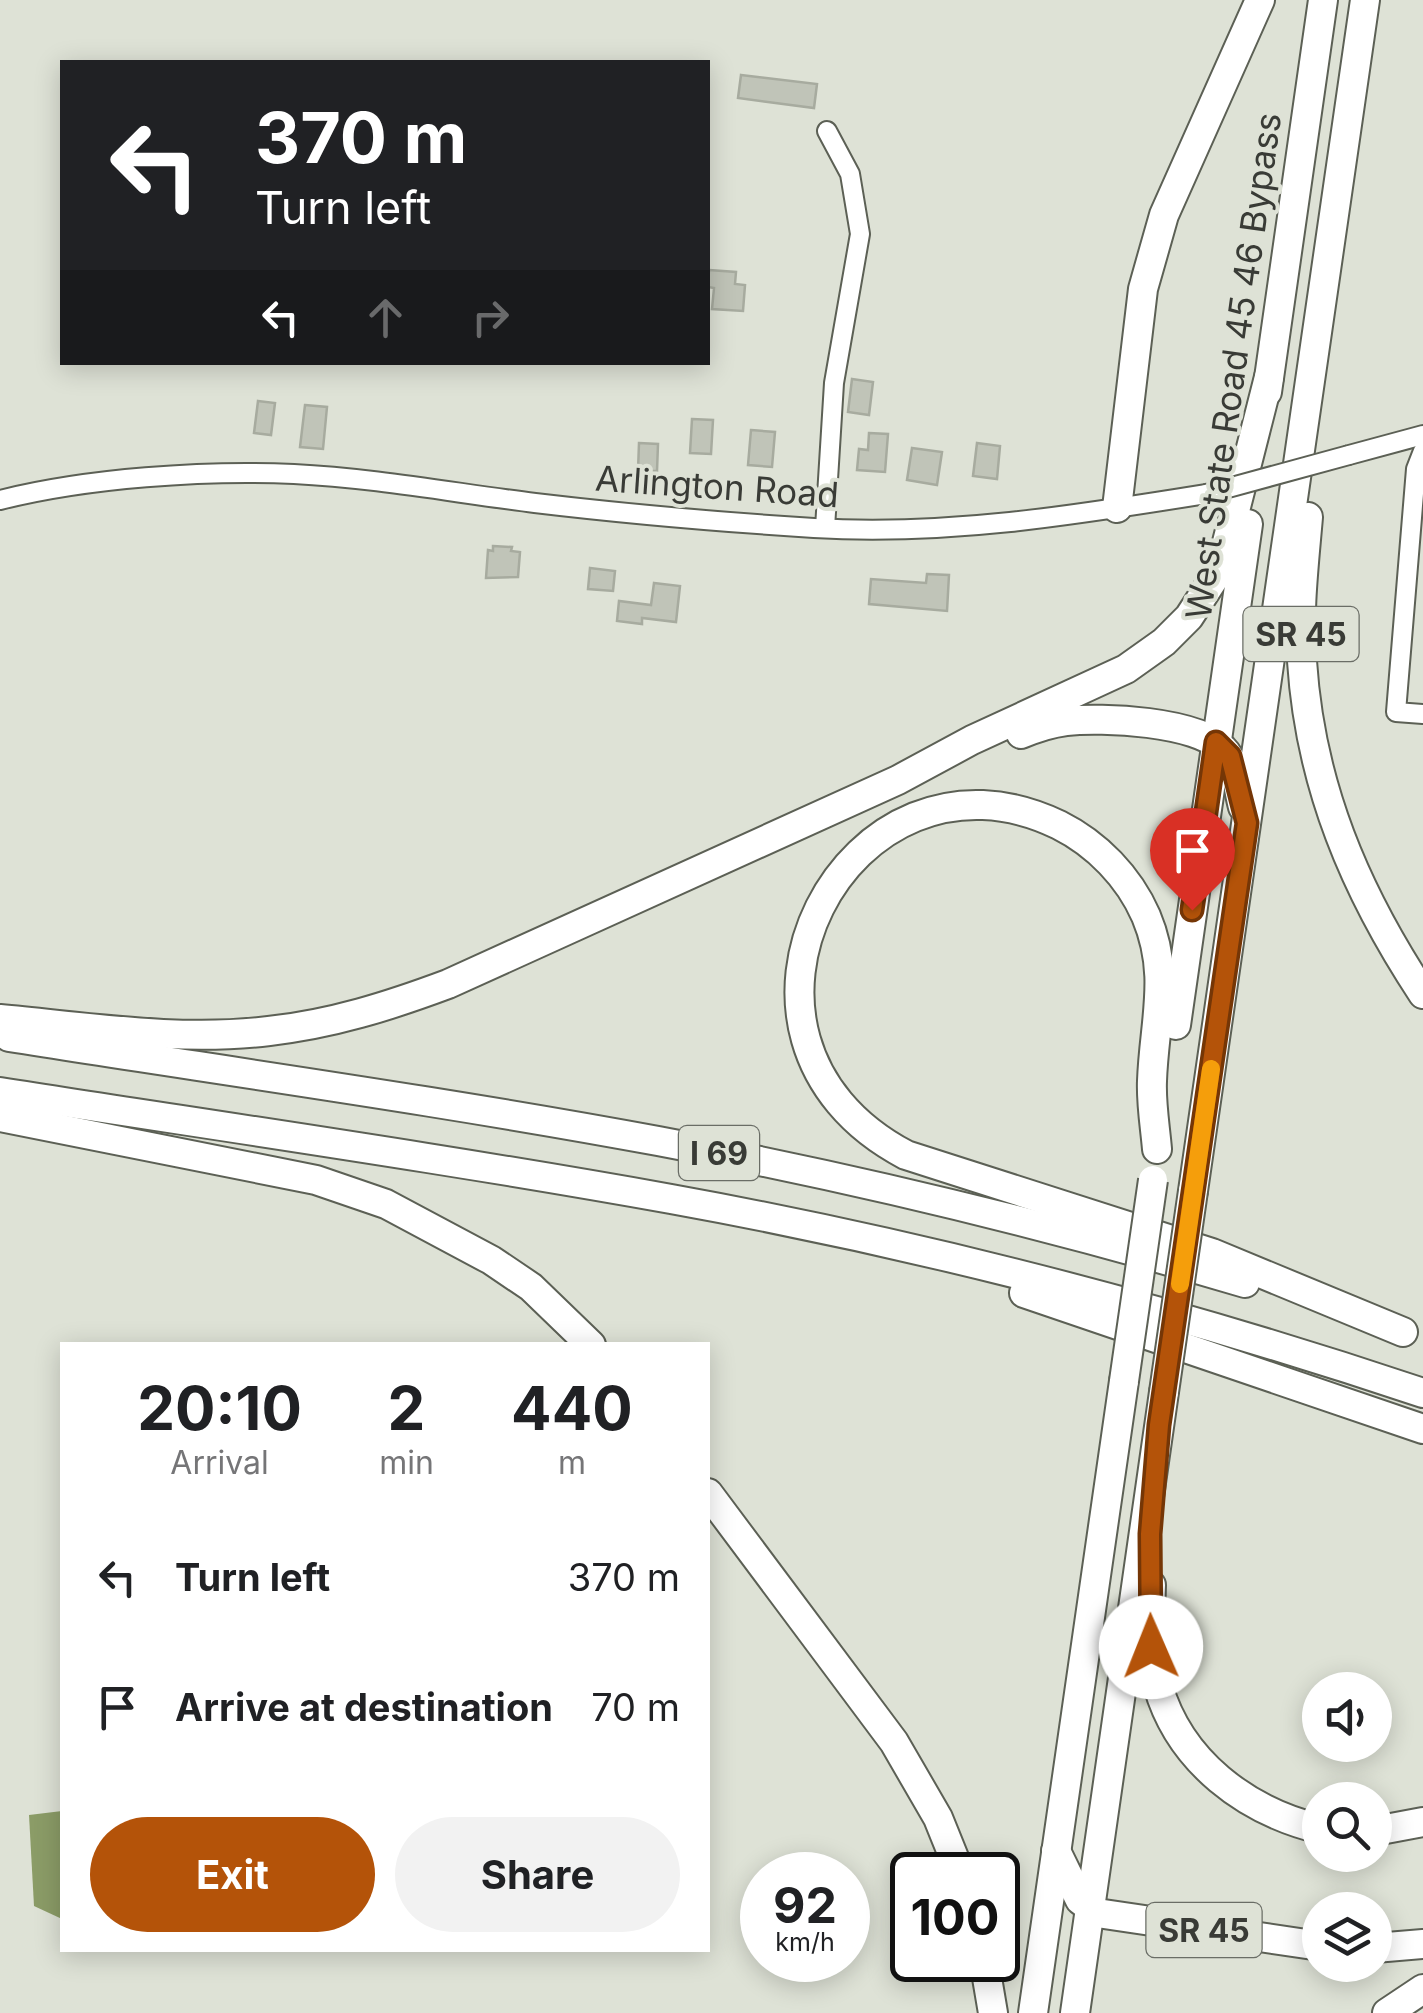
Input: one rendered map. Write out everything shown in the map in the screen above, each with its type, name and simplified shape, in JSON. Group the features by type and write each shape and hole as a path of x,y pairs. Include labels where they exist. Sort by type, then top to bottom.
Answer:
{"highway":[{"path":"1116,508 1143,289 1164,215 1260,0"},
{"name":"West State Road 45 46 Bypass","path":"1216,742 1323,0"},
{"name":"SR 45","path":"1365,0 1330,248 1303,575 1301,658 1320,776 1343,848 1376,920 1423,994"},
{"path":"1075,2013 1330,248"},
{"path":"898,780 972,740 1126,669 1178,630 1214,580 1224,554 1269,377"},
{"path":"0,1019 195,1034 267,1032 380,1009 448,984 898,780 1034,729 1068,721 1098,719 1177,729 1216,742 1230,756 1247,823"},
{"name":"SR 45","path":"1056,1851 1216,742"},
{"path":"1157,1148 1152,1082 1162,990 1160,963 1137,897 1105,857 1077,835 1046,819 1011,809 977,806 942,810 904,823 845,868 821,900 812,921 799,969 798,998 802,1024 818,1070 848,1114 870,1133 906,1154 1212,1253 1413,1336"},
{"name":"I 69","path":"0,1036 534,1119 795,1169 1109,1244 1413,1336"},
{"name":"I 69","path":"0,1092 674,1200 915,1251 1193,1322 1423,1393"},
{"path":"0,1117 316,1180 386,1204 491,1260 531,1287 589,1342"},
{"path":"915,1251 1062,1308 1423,1430"},
{"path":"1159,1425 1150,1534 1151,1647 1158,1686 1181,1736 1219,1780 1278,1817 1302,1824"},
{"path":"710,1496 894,1742 938,1818 952,1852"},
{"path":"1392,1828 1423,1822"},
{"path":"1056,1851 1080,1900 1090,1910"},
{"path":"1032,2013 1056,1851"},
{"name":"SR 45","path":"1090,1910 1106,1916 1302,1943"},
{"path":"1392,1947 1423,1944"},
{"path":"988,1982 993,2013"},
{"path":"1387,2013 1423,1989"}],"street":[{"path":"825,528 834,382 860,234 850,174 827,131"},
{"name":"Arlington Road","path":"0,500 34,491 135,479 293,474 608,511 894,530 1008,524 1206,494 1423,435"},
{"path":"1423,451 1416,469 1396,712 1423,714"}],"shaded area":[{"path":"60,1811 60,1918 34,1906 29,1815"}],"building":[{"path":"741,75 817,84 814,108 738,98"},
{"path":"710,270 736,272 735,284 745,285 743,311 712,309 714,288 710,287"},
{"path":"852,379 873,382 869,415 848,412"},
{"path":"258,401 275,403 271,435 254,433"},
{"path":"305,405 327,407 323,449 300,447"},
{"path":"692,419 713,420 711,454 690,453"},
{"path":"751,430 775,432 772,467 748,465"},
{"path":"869,433 888,434 885,472 857,470 859,449 868,450"},
{"path":"639,443 658,444 657,471 638,471"},
{"path":"977,443 1000,446 997,479 973,476"},
{"path":"912,448 942,452 937,485 907,480"},
{"path":"493,546 512,547 511,551 520,552 518,577 486,578 488,550 493,551"},
{"path":"590,568 615,571 613,591 588,589"},
{"path":"927,574 949,575 947,611 869,604 871,579 926,583"},
{"path":"654,583 680,586 676,622 642,618 642,624 617,621 619,601 651,605"}],"slow traffic":[{"path":"1180,1284 1211,1069"}],"route":[{"path":"1151,1647 1150,1534 1159,1425 1247,823 1230,756 1216,742 1192,910"}]}
